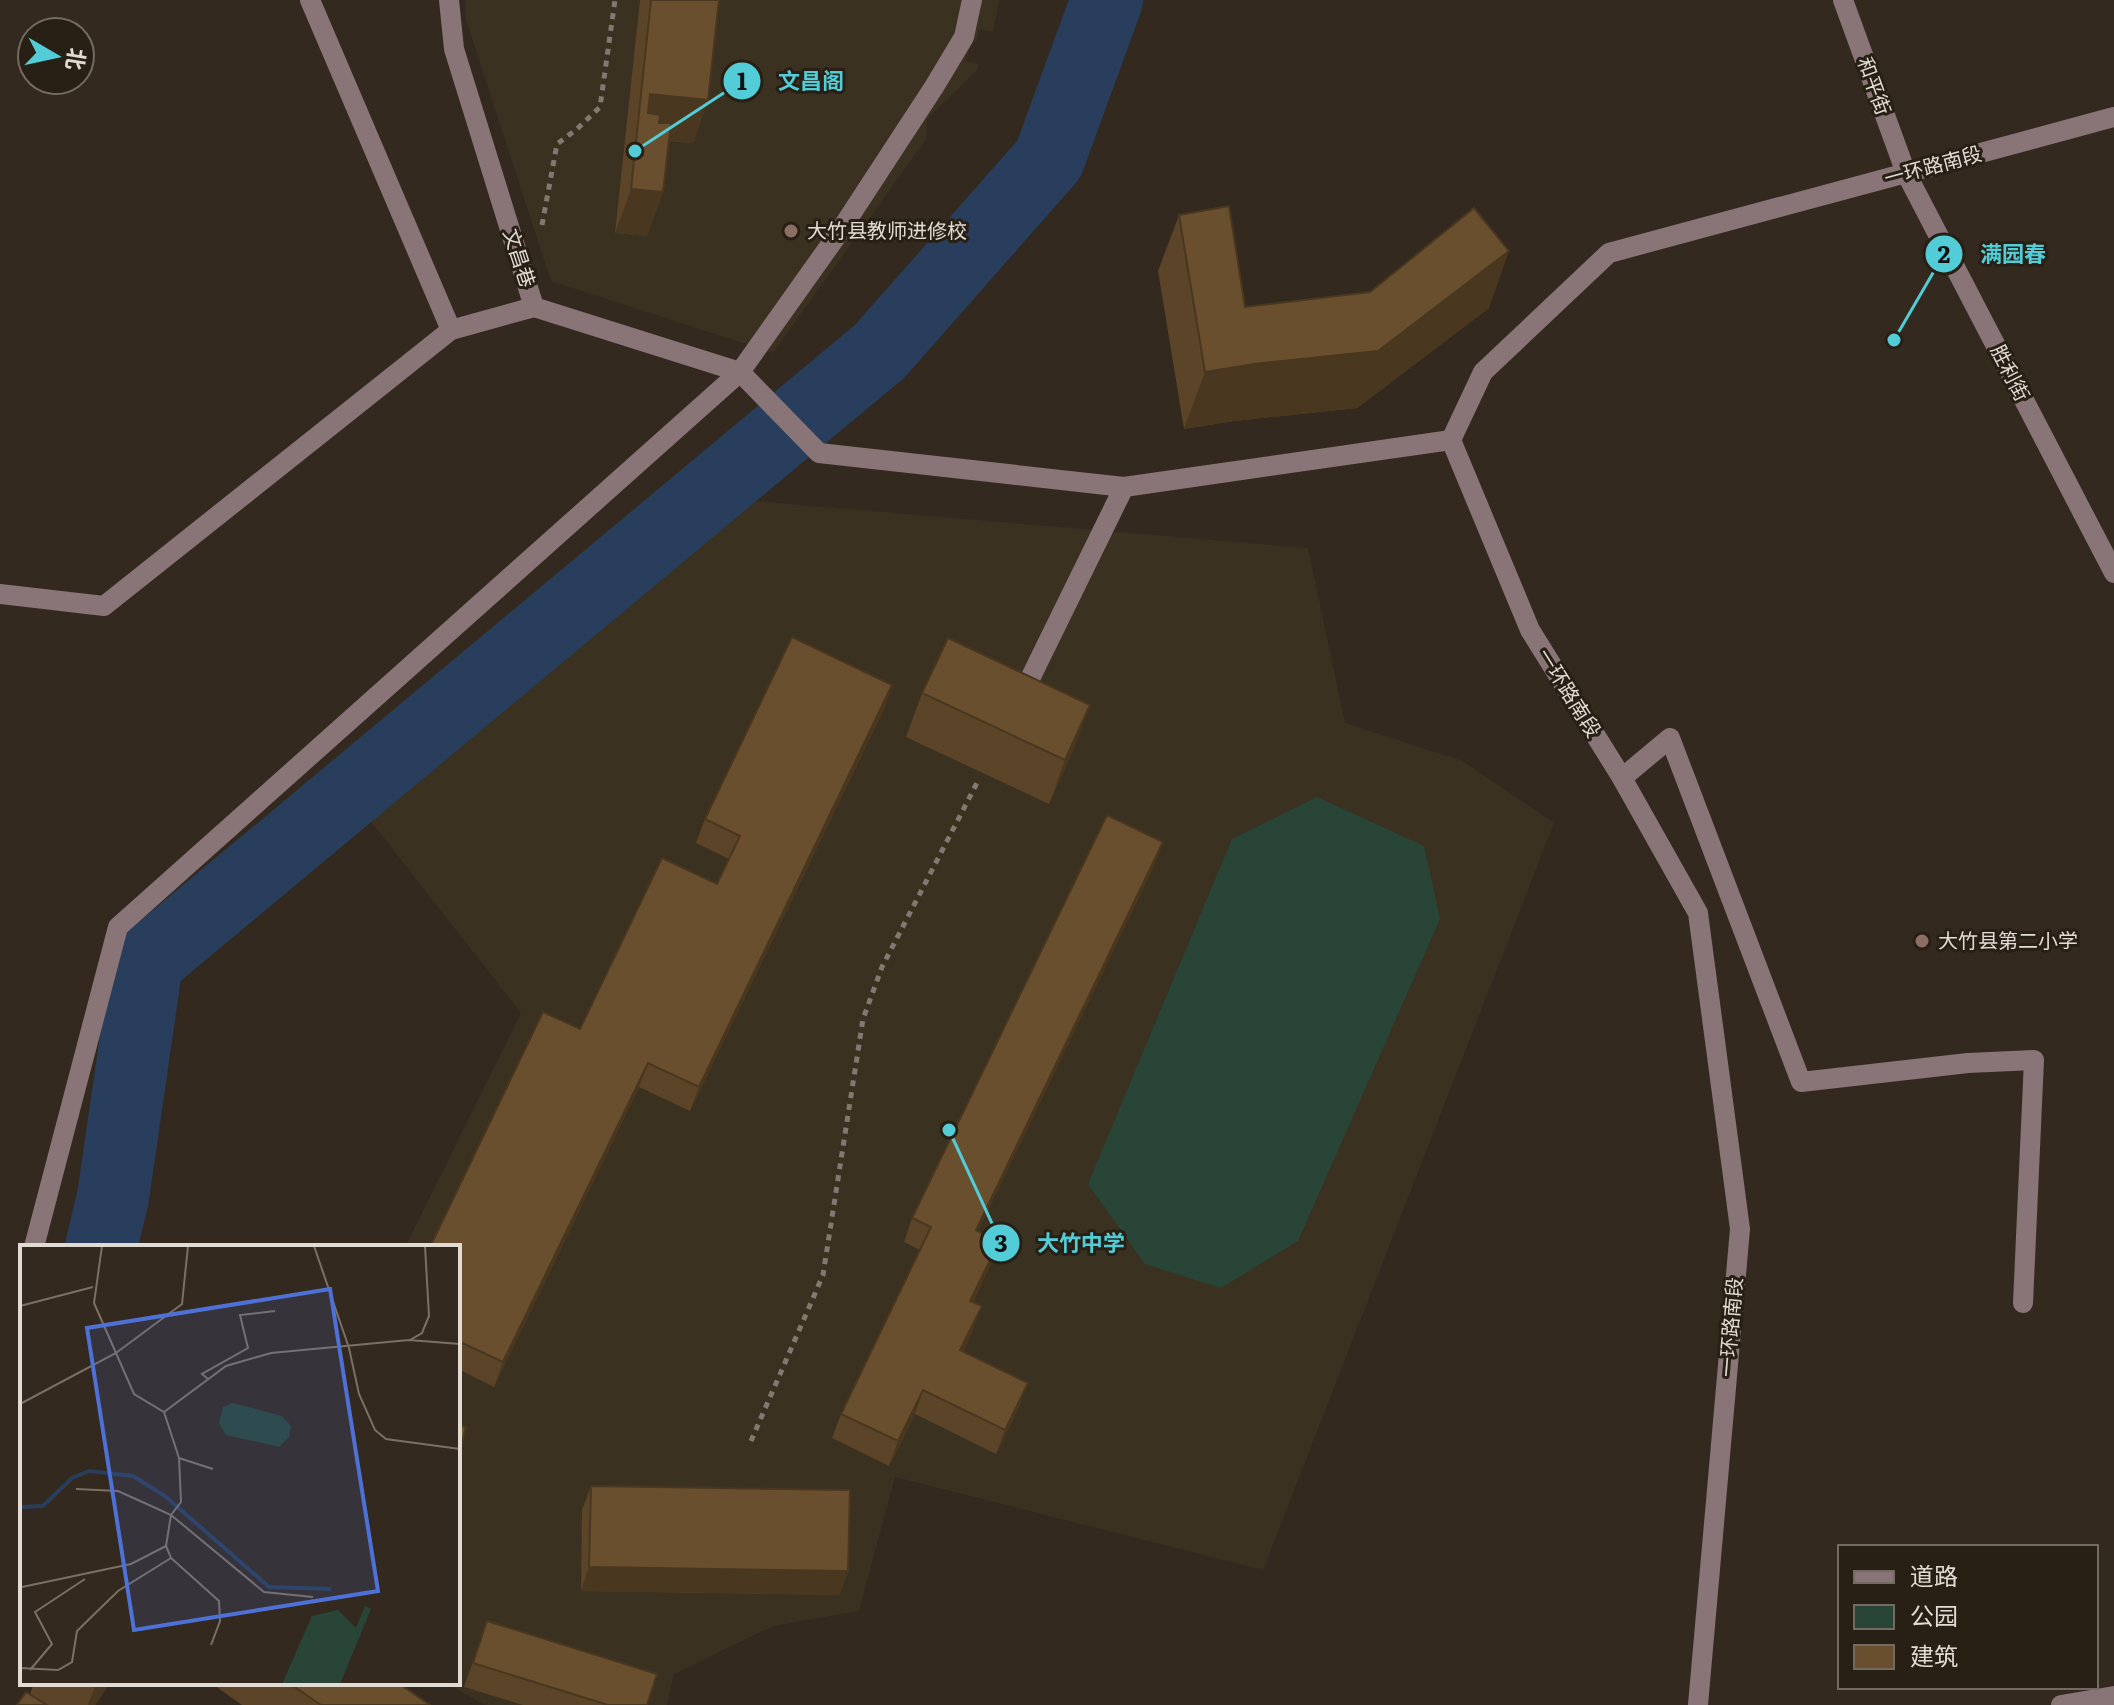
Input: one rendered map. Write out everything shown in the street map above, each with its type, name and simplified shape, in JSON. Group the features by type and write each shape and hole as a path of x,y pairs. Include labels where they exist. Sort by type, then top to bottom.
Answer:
{"street":[{"path":"310,0 451,330"},
{"name":"文昌巷","path":"449,0 454,49 534,307 740,372"},
{"path":"35,1245 118,927 740,372 838,234 934,87 964,37 972,0"},
{"name":"和平街","path":"1843,0 1906,173"},
{"name":"一环路南段","path":"1698,1705 1740,1229 1698,913 1622,778 1530,630 1451,440 1483,372 1609,253 2114,117"},
{"name":"胜利街","path":"1906,173 2114,573"},
{"path":"0,594 104,606 451,330 534,307"},
{"path":"740,372 819,453 1124,487 1451,440"},
{"path":"1013,713 1124,487"},
{"path":"1622,778 1670,738 1801,1082 1968,1063 2034,1060 2023,1303"},
{"path":"2061,1705 2114,1696"}],"path":[{"path":"540,234 557,144 600,107 615,0"},
{"path":"751,1441 823,1275 863,1019 882,967 979,779"}],"shaded area":[{"path":"465,0 999,0 993,32 979,29 977,40 971,43 966,61 979,64 977,70 927,119 926,139 773,353 551,281 466,20"},
{"path":"742,500 1308,548 1345,723 1463,761 1554,823 1263,1570 895,1477 859,1611 773,1626 674,1674 667,1705 485,1705 449,1685 460,1685 460,1245 406,1245 521,1013 361,809"}],"green space":[{"path":"1317,797 1424,846 1440,919 1298,1241 1221,1288 1145,1264 1088,1184 1232,839"}],"building":[{"path":"651,0 719,0 708,100 650,94 648,113 660,115 659,123 671,123 663,192 631,189"},
{"path":"1229,206 1245,307 1370,292 1474,208 1509,251 1378,351 1205,372 1179,215"},
{"path":"792,637 892,685 699,1087 648,1063 503,1362 460,1342 460,1245 431,1245 543,1012 580,1029 662,858 717,884 740,836 705,819"},
{"path":"948,638 1090,705 1065,760 922,693"},
{"path":"1107,815 1163,842 976,1230 999,1242 970,1301 982,1306 960,1350 1028,1383 1005,1430 923,1390 898,1441 841,1414 931,1227 912,1218"},
{"path":"460,1426 466,1427 460,1451"},
{"path":"591,1486 850,1490 848,1571 589,1567"},
{"path":"487,1621 657,1674 647,1705 608,1705 473,1663"},
{"path":"292,1685 401,1685 430,1705 321,1705"},
{"path":"26,1692 47,1705 17,1705"}],"waterway":[{"path":"101,1245 113,1197 147,962 880,351 1049,159 1107,0"}],"place":[{"name":"文昌阁","path":"635,151"},
{"name":"大竹县教师进修校","path":"791,231"},
{"name":"满园春","path":"1894,340"},
{"name":"大竹县第二小学","path":"1922,941"},
{"name":"大竹中学","path":"949,1130"}]}
